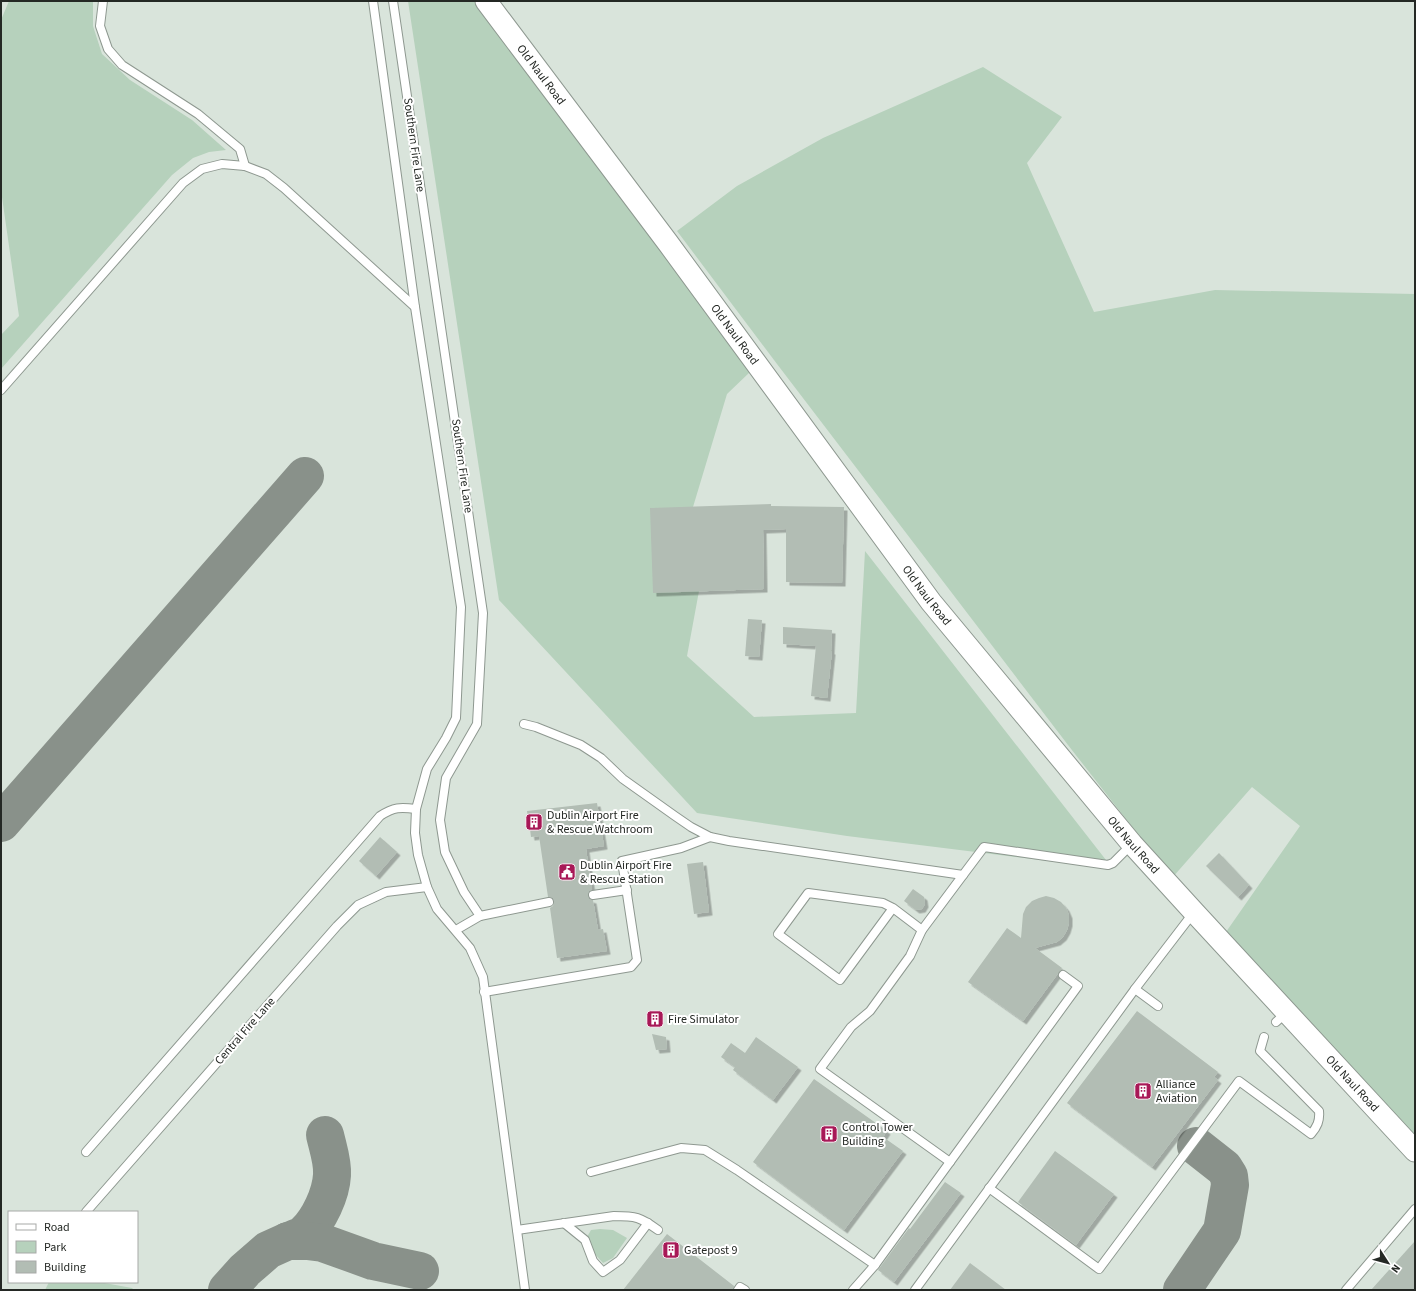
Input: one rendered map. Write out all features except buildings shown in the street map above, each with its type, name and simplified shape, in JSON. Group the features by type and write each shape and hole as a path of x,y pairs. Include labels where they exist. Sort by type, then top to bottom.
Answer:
{"main road":[{"name":"Old Naul Road","path":"486,1 672,249 931,602 1132,844 1194,912 1282,1017 1415,1151"}],"lane":[{"path":"103,1 100,26 108,49 122,65 198,114 240,149 245,166"},
{"path":"373,1 415,306 461,607 456,718 446,738 426,769 416,809 415,833 418,855 427,887 438,909 470,948 483,977 525,1290"},
{"name":"Southern Fire Lane","path":"393,1 483,612 476,724 446,778 440,820 445,852 464,892 480,916"},
{"path":"1,390 183,182 202,169 222,164 245,166 266,174 284,188 415,306"},
{"path":"524,724 536,727 581,745 601,758 623,779 691,827 710,837 963,875"},
{"path":"86,1152 380,816 399,807 416,809"},
{"path":"484,992 631,967 637,960 622,861 681,848 710,837"},
{"path":"950,1162 820,1069 851,1027 870,1012 910,956 922,930 984,847 1108,865 1113,863 1132,844"},
{"name":"Central Fire Lane","path":"87,1211 337,926 358,905 386,892 427,887"},
{"path":"593,895 627,890"},
{"path":"893,908 840,980 778,934 808,893 883,903 893,908 922,930"},
{"path":"456,930 480,916 549,902"},
{"path":"915,1290 1135,989 1194,912"},
{"path":"854,1290 875,1265 1078,986 1063,975"},
{"path":"1135,989 1158,1006"},
{"path":"990,1188 1099,1269 1239,1081 1311,1134 1315,1130 1320,1119 1319,1111 1260,1051 1264,1037"},
{"path":"591,1172 681,1148 705,1150 737,1170 875,1265"},
{"path":"1346,1290 1415,1209"},
{"path":"517,1230 614,1216 638,1217 658,1230"},
{"path":"564,1223 585,1240 593,1261 603,1272 620,1260 648,1223"}],"green space":[{"path":"9,1 93,1 93,26 102,54 130,80 192,120 226,150 209,152 193,158 172,175 1,369 1,335 19,316 1,190 1,20"},
{"path":"408,1 477,1 750,372 727,394 693,507 699,591 687,656 754,717 856,713 865,551 1113,869 847,836 697,813 499,600"},
{"path":"983,67 1062,117 1027,163 1094,312 1215,290 1415,294 1415,1143 1226,932 1300,826 1252,787 1172,878 1068,745 677,231 737,186 823,138"},
{"path":"591,1230 613,1230 627,1238 613,1258 603,1263 594,1253 587,1237"},
{"path":"48,1283 104,1283 132,1288 134,1290 45,1290"}],"taxiway":[{"path":"1,823 305,476"},
{"path":"288,1241 301,1236 310,1228 327,1198 331,1182 332,1165 325,1135"},
{"path":"1182,1290 1222,1231 1230,1185 1229,1176 1224,1168 1196,1146"},
{"path":"227,1290 245,1270 268,1250 288,1241 323,1243 373,1261 420,1271"}],"place":[{"name":"Dublin Airport Fire & Rescue Watchroom","path":"534,822"},
{"name":"Dublin Airport Fire & Rescue Station","path":"567,872"},
{"name":"Fire Simulator","path":"655,1019"},
{"name":"Alliance Aviation","path":"1143,1091"},
{"name":"Control Tower Building","path":"829,1134"},
{"name":"Gatepost 9","path":"671,1250"}]}
